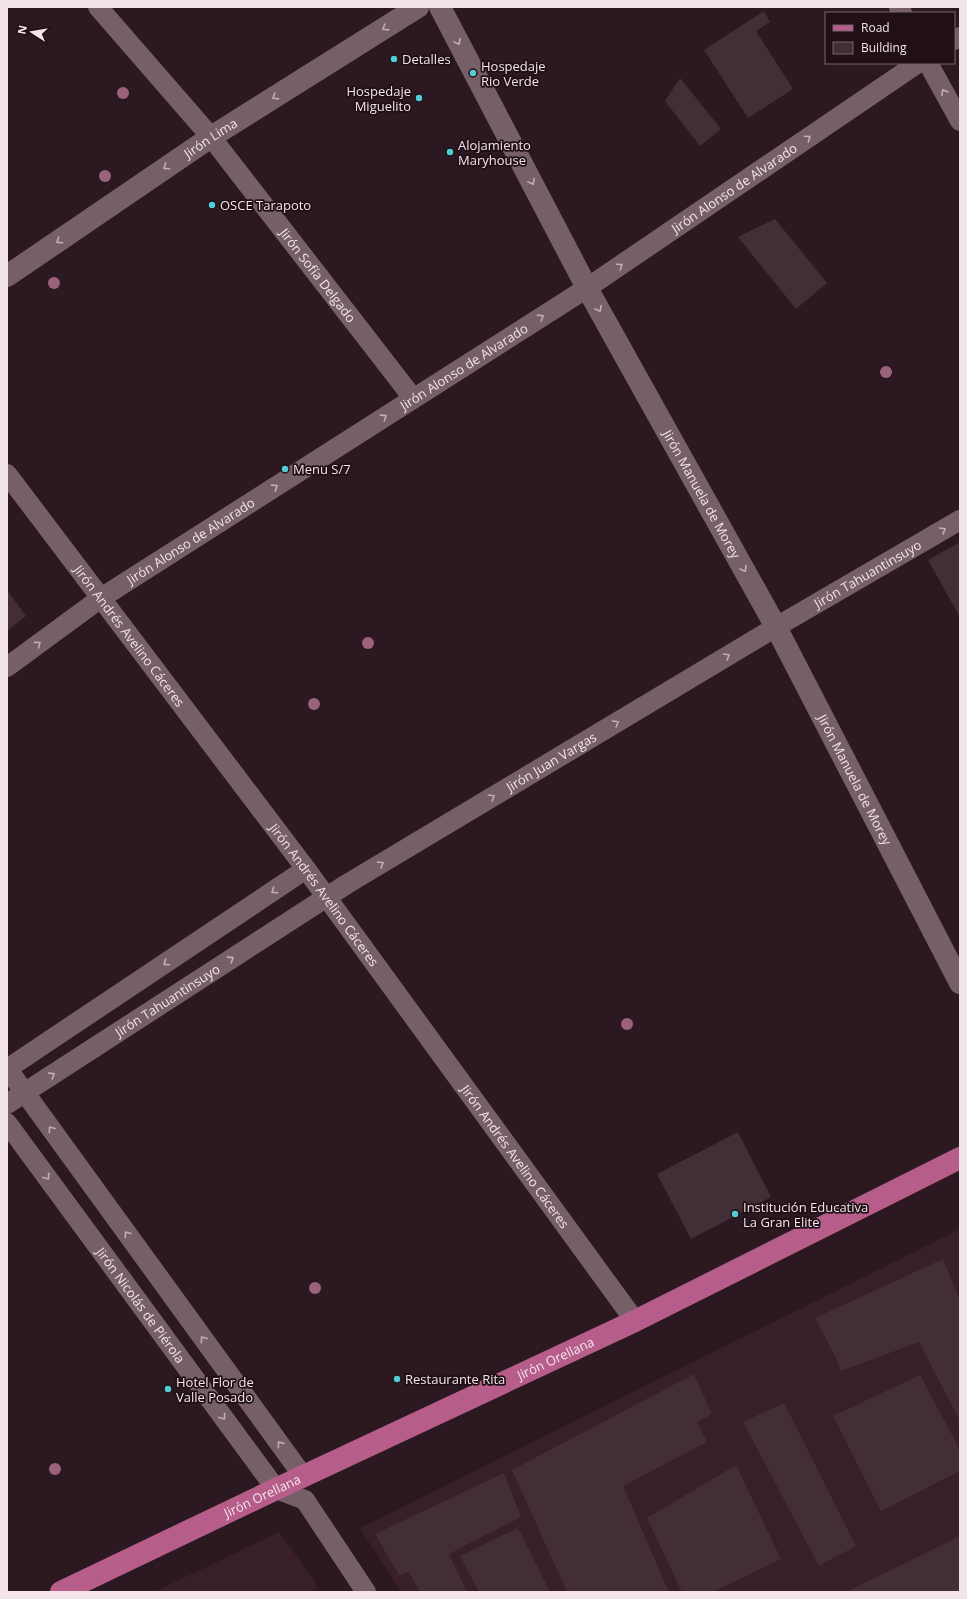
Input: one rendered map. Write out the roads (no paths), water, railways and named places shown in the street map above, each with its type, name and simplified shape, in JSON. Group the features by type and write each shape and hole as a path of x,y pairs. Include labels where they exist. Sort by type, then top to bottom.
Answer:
{"main road":[{"name":"Jirón Orellana","path":"61,1592 303,1476 635,1321 960,1158"}],"street":[{"name":"Jirón Sofía Delgado","path":"98,7 211,137 413,398"},
{"name":"Jirón Lima","path":"7,276 211,137 418,7"},
{"name":"Jirón Manuela de Morey","path":"440,7 587,288 776,627 960,983"},
{"name":"Jirón Alonso de Alvarado","path":"7,667 101,598 587,288 917,64"},
{"path":"929,64 960,121"},
{"name":"Jirón Andrés Avelino Cáceres","path":"7,474 306,869 635,1321"},
{"name":"Jirón Tahuantinsuyo","path":"776,627 960,520"},
{"name":"Jirón Juan Vargas","path":"327,898 776,627"},
{"path":"303,1476 7,1069 306,869"},
{"name":"Jirón Tahuantinsuyo","path":"7,1104 327,898"},
{"name":"Jirón Nicolás de Piérola","path":"7,1123 276,1489"},
{"path":"276,1489 305,1500 366,1592"}],"place":[{"name":"Detalles","path":"394,59"},
{"name":"Hospedaje Rio Verde","path":"473,73"},
{"name":"Hospedaje Miguelito","path":"419,98"},
{"name":"Alojamiento Maryhouse","path":"450,152"},
{"name":"OSCE Tarapoto","path":"212,205"},
{"name":"Menu S/7","path":"285,469"},
{"name":"Institución Educativa La Gran Elite","path":"735,1214"},
{"name":"Restaurante Rita","path":"397,1379"},
{"name":"Hotel Flor de Valle Posado","path":"168,1389"}]}
